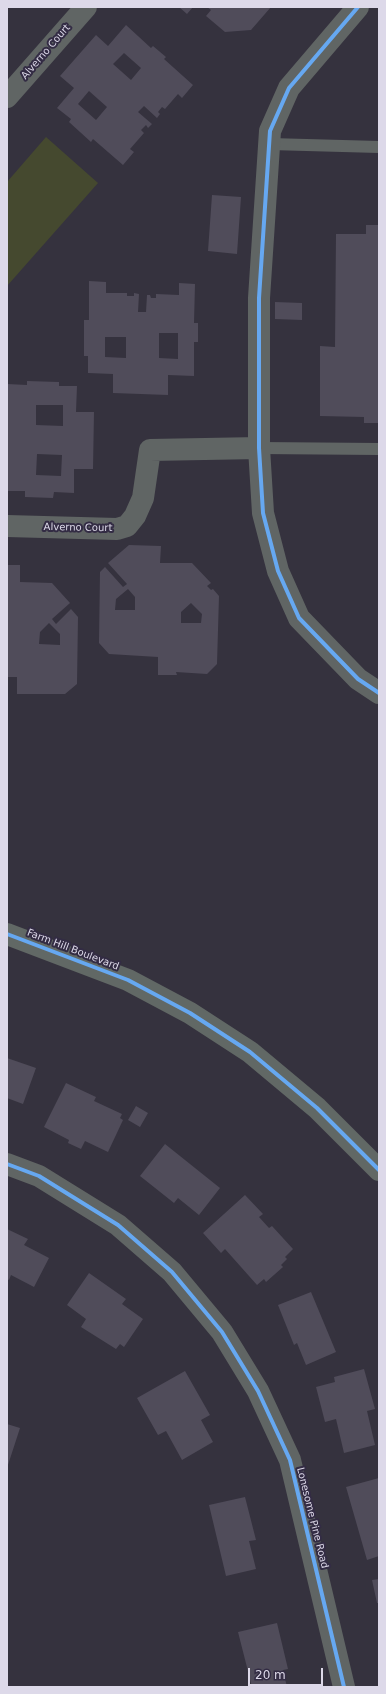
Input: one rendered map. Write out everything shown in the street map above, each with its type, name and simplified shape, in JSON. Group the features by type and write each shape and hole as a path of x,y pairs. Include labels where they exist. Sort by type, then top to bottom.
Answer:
{"main road":[{"name":"Farm Hill Boulevard","path":"7,934 128,980 190,1013 250,1052 317,1108 379,1170"}],"street":[{"name":"Alverno Court","path":"7,97 86,7"},
{"path":"358,7 289,88 270,131 259,298 259,448 263,513 278,571 299,618 358,679 379,693"},
{"name":"Alverno Court","path":"7,526 117,529 127,526 135,516 143,498 150,450 259,448"},
{"name":"Lonesome Pine Road","path":"7,1164 39,1176 118,1225 172,1272 222,1332 258,1392 290,1460 344,1687"}],"lane":[{"path":"270,144 379,147"},
{"path":"259,448 379,449"}],"green space":[{"path":"46,137 98,183 7,286 7,182"}],"building":[{"path":"179,7 193,7 187,14"},
{"path":"207,7 271,7 251,30 225,32 206,16 211,10"},
{"path":"126,25 151,48 153,46 166,57 164,59 193,85 182,98 178,94 165,109 162,107 158,112 160,114 157,118 144,106 138,112 152,124 148,128 146,125 141,130 144,133 130,149 134,152 123,165 93,139 91,142 69,122 71,119 57,108 74,88 60,76 96,35 108,46","holes":["124,53 141,68 131,80 113,64","89,91 107,107 96,120 78,104"]},
{"path":"212,195 241,197 237,254 208,251"},
{"path":"366,225 379,225 379,423 364,423 364,417 320,416 320,346 335,347 336,234 366,234"},
{"path":"89,281 106,282 106,293 127,293 127,296 134,296 134,293 139,294 138,312 146,312 147,295 150,295 151,298 156,298 156,294 179,295 179,283 195,284 194,323 198,323 198,342 194,342 194,376 168,375 168,395 113,393 113,374 88,373 88,356 84,356 84,320 89,320","holes":["159,333 178,333 178,359 159,358","105,337 126,337 126,358 105,357"]},
{"path":"275,302 302,303 302,320 275,319"},
{"path":"27,381 59,382 59,386 77,386 76,412 94,412 93,469 74,469 74,493 54,492 53,498 25,497 25,491 7,491 7,384 27,385","holes":["36,405 63,405 63,426 36,425","37,454 62,455 61,476 36,475"]},
{"path":"129,545 161,546 160,563 192,563 211,583 207,586 211,590 213,589 219,596 217,664 207,674 176,672 177,675 158,675 158,657 109,654 99,643 100,572 105,567 123,587 127,584 108,563","holes":["128,589 135,597 135,610 115,610 116,599","191,603 202,614 201,623 181,623 181,612"]},
{"path":"7,565 20,565 20,582 52,583 70,603 52,619 56,624 71,609 78,617 77,684 65,694 17,694 17,677 7,677","holes":["49,623 60,634 60,645 39,644 40,632"]},
{"path":"7,1058 36,1068 23,1104 7,1098"},
{"path":"66,1083 96,1097 94,1101 122,1114 120,1118 123,1120 108,1152 85,1141 81,1149 68,1143 69,1140 44,1127"},
{"path":"136,1106 148,1113 140,1127 128,1120"},
{"path":"165,1144 220,1188 199,1215 178,1198 174,1203 140,1176"},
{"path":"245,1195 263,1214 259,1217 269,1228 272,1226 293,1249 285,1257 287,1259 281,1265 283,1267 266,1282 264,1279 257,1285 225,1249 221,1253 203,1233"},
{"path":"7,1229 28,1239 24,1245 49,1258 34,1287 11,1275 9,1280 7,1279"},
{"path":"89,1273 126,1299 122,1304 143,1319 124,1347 120,1344 116,1349 81,1327 86,1319 67,1305"},
{"path":"311,1292 336,1352 306,1365 297,1343 294,1345 278,1305"},
{"path":"364,1369 375,1409 367,1411 375,1445 344,1453 336,1419 325,1422 316,1387 335,1382 334,1377"},
{"path":"185,1371 210,1415 201,1420 213,1442 182,1460 166,1431 158,1435 137,1398"},
{"path":"7,1424 20,1428 7,1468"},
{"path":"379,1478 379,1556 367,1560 346,1487"},
{"path":"245,1497 256,1540 249,1541 256,1569 226,1576 209,1505"},
{"path":"379,1579 379,1603 377,1603 372,1580"},
{"path":"277,1623 288,1669 283,1670 287,1687 252,1687 238,1632"}],"cycle path":[{"path":"358,7 289,88 270,131 259,298 259,448 263,513 278,571 299,618 358,679 379,693"},
{"path":"7,934 128,980 190,1013 250,1052 317,1108 379,1170"},
{"path":"7,1164 39,1176 118,1225 172,1272 222,1332 258,1391 290,1460 344,1687"}]}
